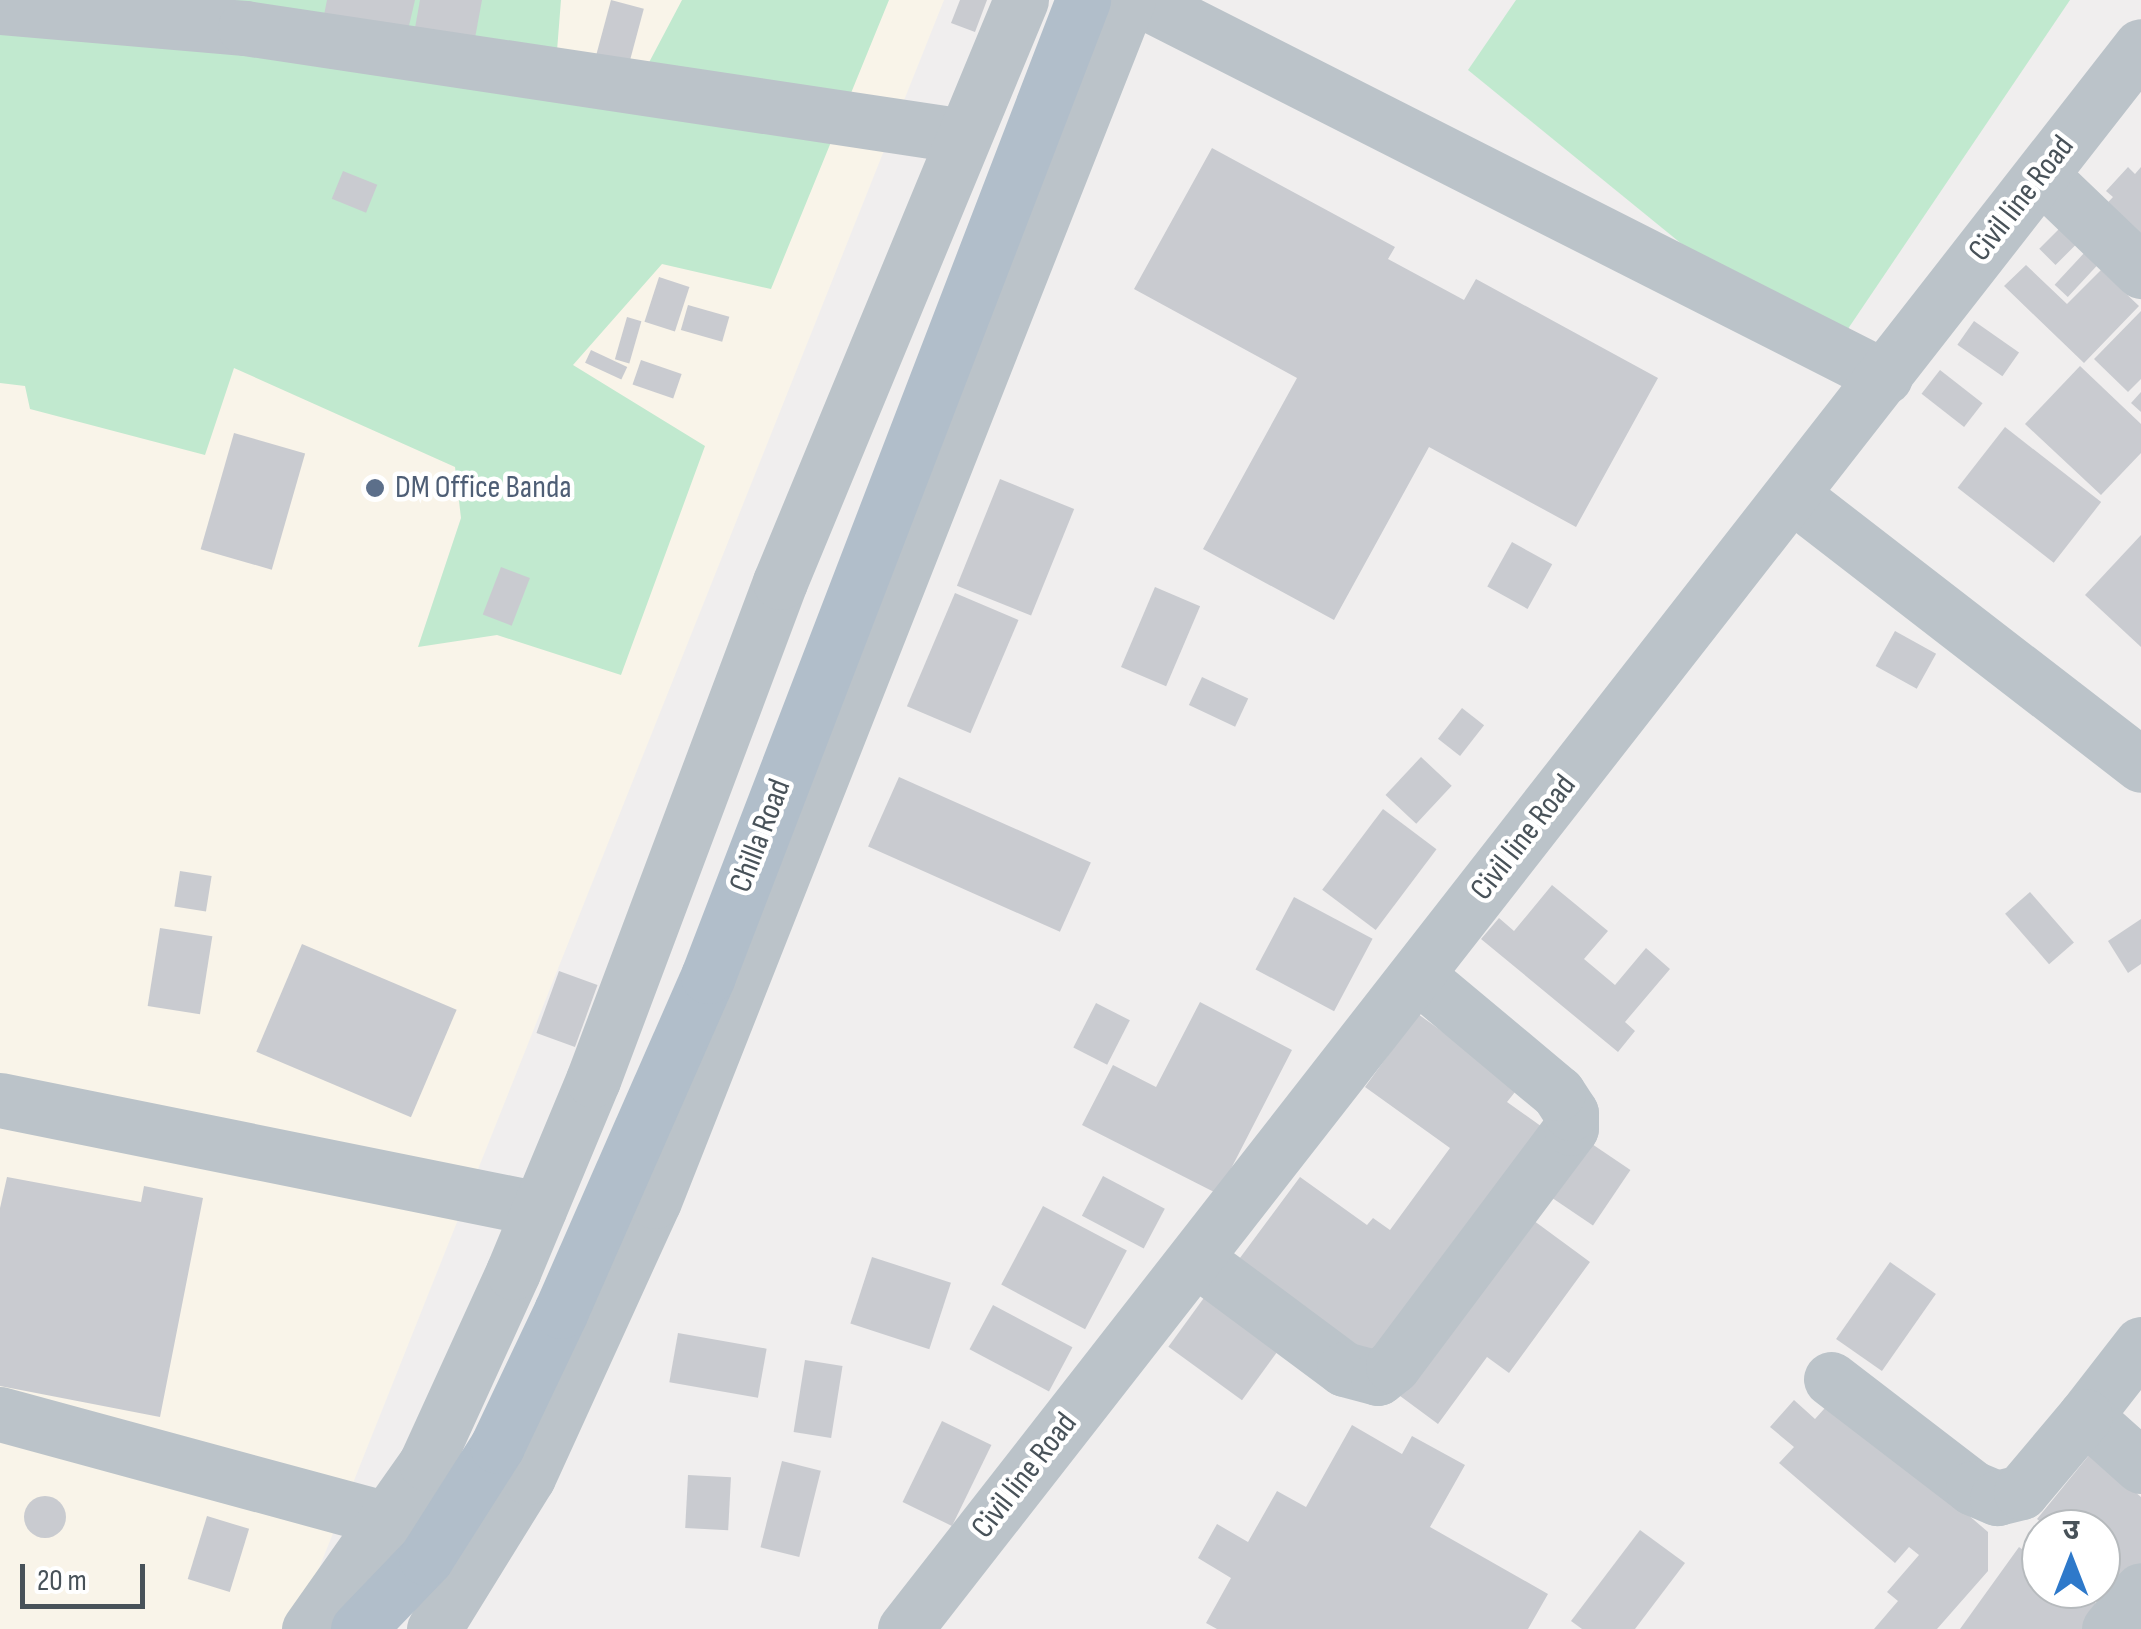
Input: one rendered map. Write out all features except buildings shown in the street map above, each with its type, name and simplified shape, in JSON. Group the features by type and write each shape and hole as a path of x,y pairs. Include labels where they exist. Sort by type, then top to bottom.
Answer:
{"main road":[{"name":"Chilla Road","path":"358,1629 426,1558 498,1446 590,1246 708,976 1083,0"}],"street":[{"path":"310,1629 426,1463 539,1209 780,582 1021,0"},
{"path":"434,1629 528,1477 654,1201 1128,0"},
{"path":"1141,0 1884,376"},
{"path":"0,7 245,28 964,136"},
{"name":"Civil line Road","path":"905,1629 2141,46"},
{"path":"2041,175 2141,272"},
{"path":"1792,495 2141,765"},
{"path":"1196,1259 1344,1368 1378,1378 1394,1366 1572,1128 1572,1113 1558,1093 1418,975"},
{"path":"0,1100 539,1209"},
{"path":"1831,1379 1973,1488 1997,1498 2021,1492 2141,1344"},
{"path":"0,1414 389,1520"},
{"path":"2086,1416 2141,1466"},
{"path":"2108,1629 2141,1590"}],"shaded area":[{"name":"DM Office Banda","path":"0,0 944,0 302,1611 281,1629 0,1629"}],"green space":[{"path":"0,0 561,0 555,76 626,106 682,0 889,0 771,289 662,264 573,365 705,446 621,675 497,635 418,647 461,518 455,467 234,368 205,455 30,409 25,386 0,383"},
{"path":"1516,0 2070,0 1831,354 1699,258 1468,70"}],"place":[{"name":"DM Office Banda","path":"375,488"}]}
